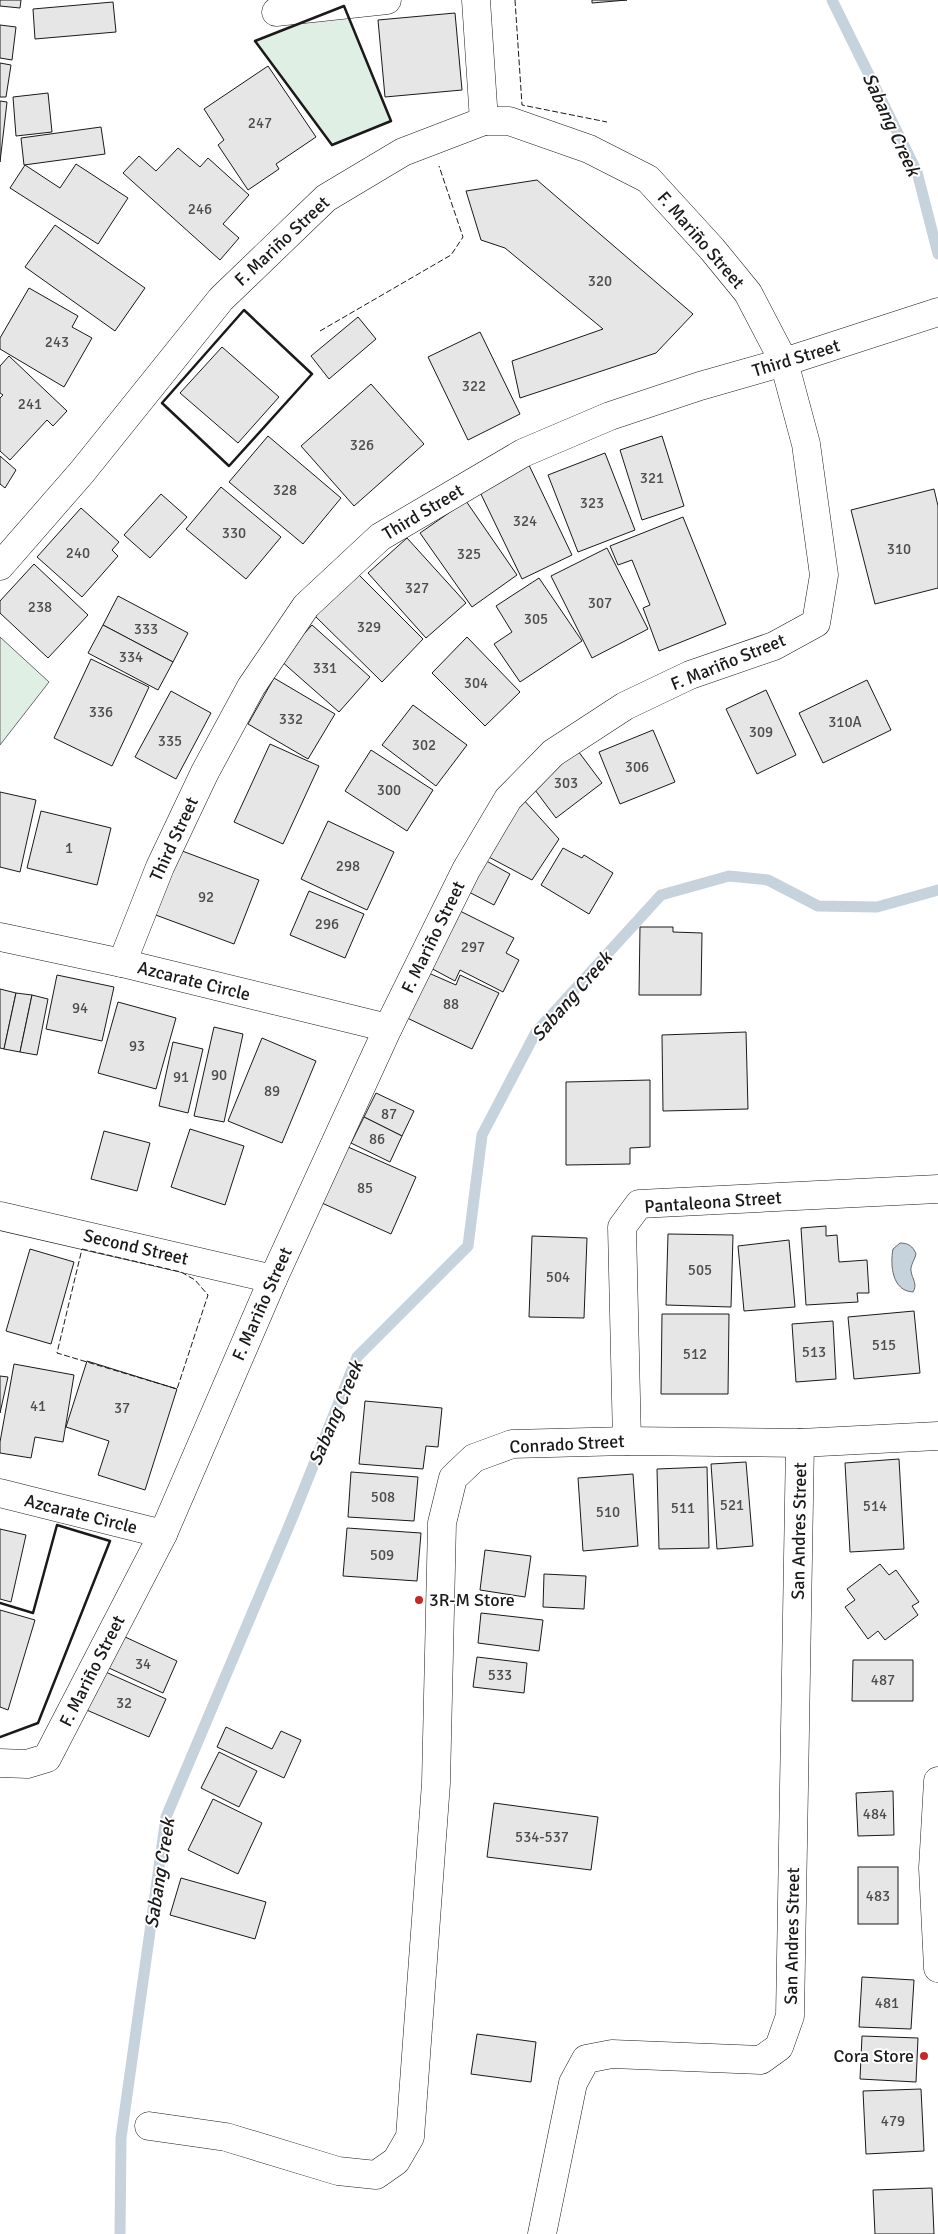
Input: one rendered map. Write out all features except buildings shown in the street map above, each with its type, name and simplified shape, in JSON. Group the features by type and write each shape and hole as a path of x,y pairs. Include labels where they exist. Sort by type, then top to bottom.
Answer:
{"street":[{"path":"276,12 387,0"},
{"path":"476,0 484,121"},
{"name":"F. Mariño Street","path":"0,566 82,472 221,299 326,198 403,152 484,121 510,121 590,149 648,179 712,249 748,293 784,362 806,444 824,575 816,623 774,646 690,675 625,706 553,753 508,799 466,870 388,1028 273,1279 163,1534 47,1758 27,1764 0,1763"},
{"name":"Third Street","path":"122,963 160,867 205,772 250,687 306,606 380,537 523,452 619,413 938,312"},
{"name":"Azcarate Circle","path":"0,937 122,963 388,1028"},
{"name":"Pantaleona Street","path":"627,1440 622,1227 639,1204 938,1189"},
{"name":"Second Street","path":"0,1216 273,1279"},
{"name":"Conrado Street","path":"149,2126 226,2136 338,2171 376,2175 396,2161 410,2137 436,1783 442,1524 453,1478 474,1458 512,1444 627,1440 800,1443 938,1436"},
{"name":"San Andres Street","path":"542,2234 573,2083 586,2059 612,2054 761,2060 779,2047 790,2016 800,1443"},
{"name":"Azcarate Circle","path":"0,1493 163,1534"},
{"path":"938,1781 933,1868 938,1968"}],"green space":[{"path":"344,6 391,121 332,145 255,41"},
{"path":"0,637 49,682 0,745"}],"shaded area":[{"path":"900,1243 910,1246 916,1254 911,1269 915,1284 913,1292 906,1291 901,1287 892,1269 893,1249"}],"waterway":[{"name":"Sabang Creek","path":"832,0 917,172 938,254"},
{"name":"Sabang Creek","path":"120,2234 121,2138 166,1817 291,1521 357,1357 468,1246 482,1135 536,1032 661,895 729,876 768,880 818,906 877,907 938,890"}],"fence":[{"path":"515,0 522,105 607,122"},
{"path":"320,331 451,255 463,237 439,166"},
{"path":"82,1249 181,1272 195,1280 208,1295 177,1389 57,1353 82,1249"}],"wall":[{"path":"344,6 391,121 332,145 255,41 344,6"},
{"path":"244,310 312,374 229,466 162,403 244,310"},
{"path":"0,1603 33,1613 57,1525 110,1541 38,1723 0,1737"}],"place":[{"name":"3R-M Store","path":"419,1600"},
{"name":"Cora Store","path":"924,2056"}]}
